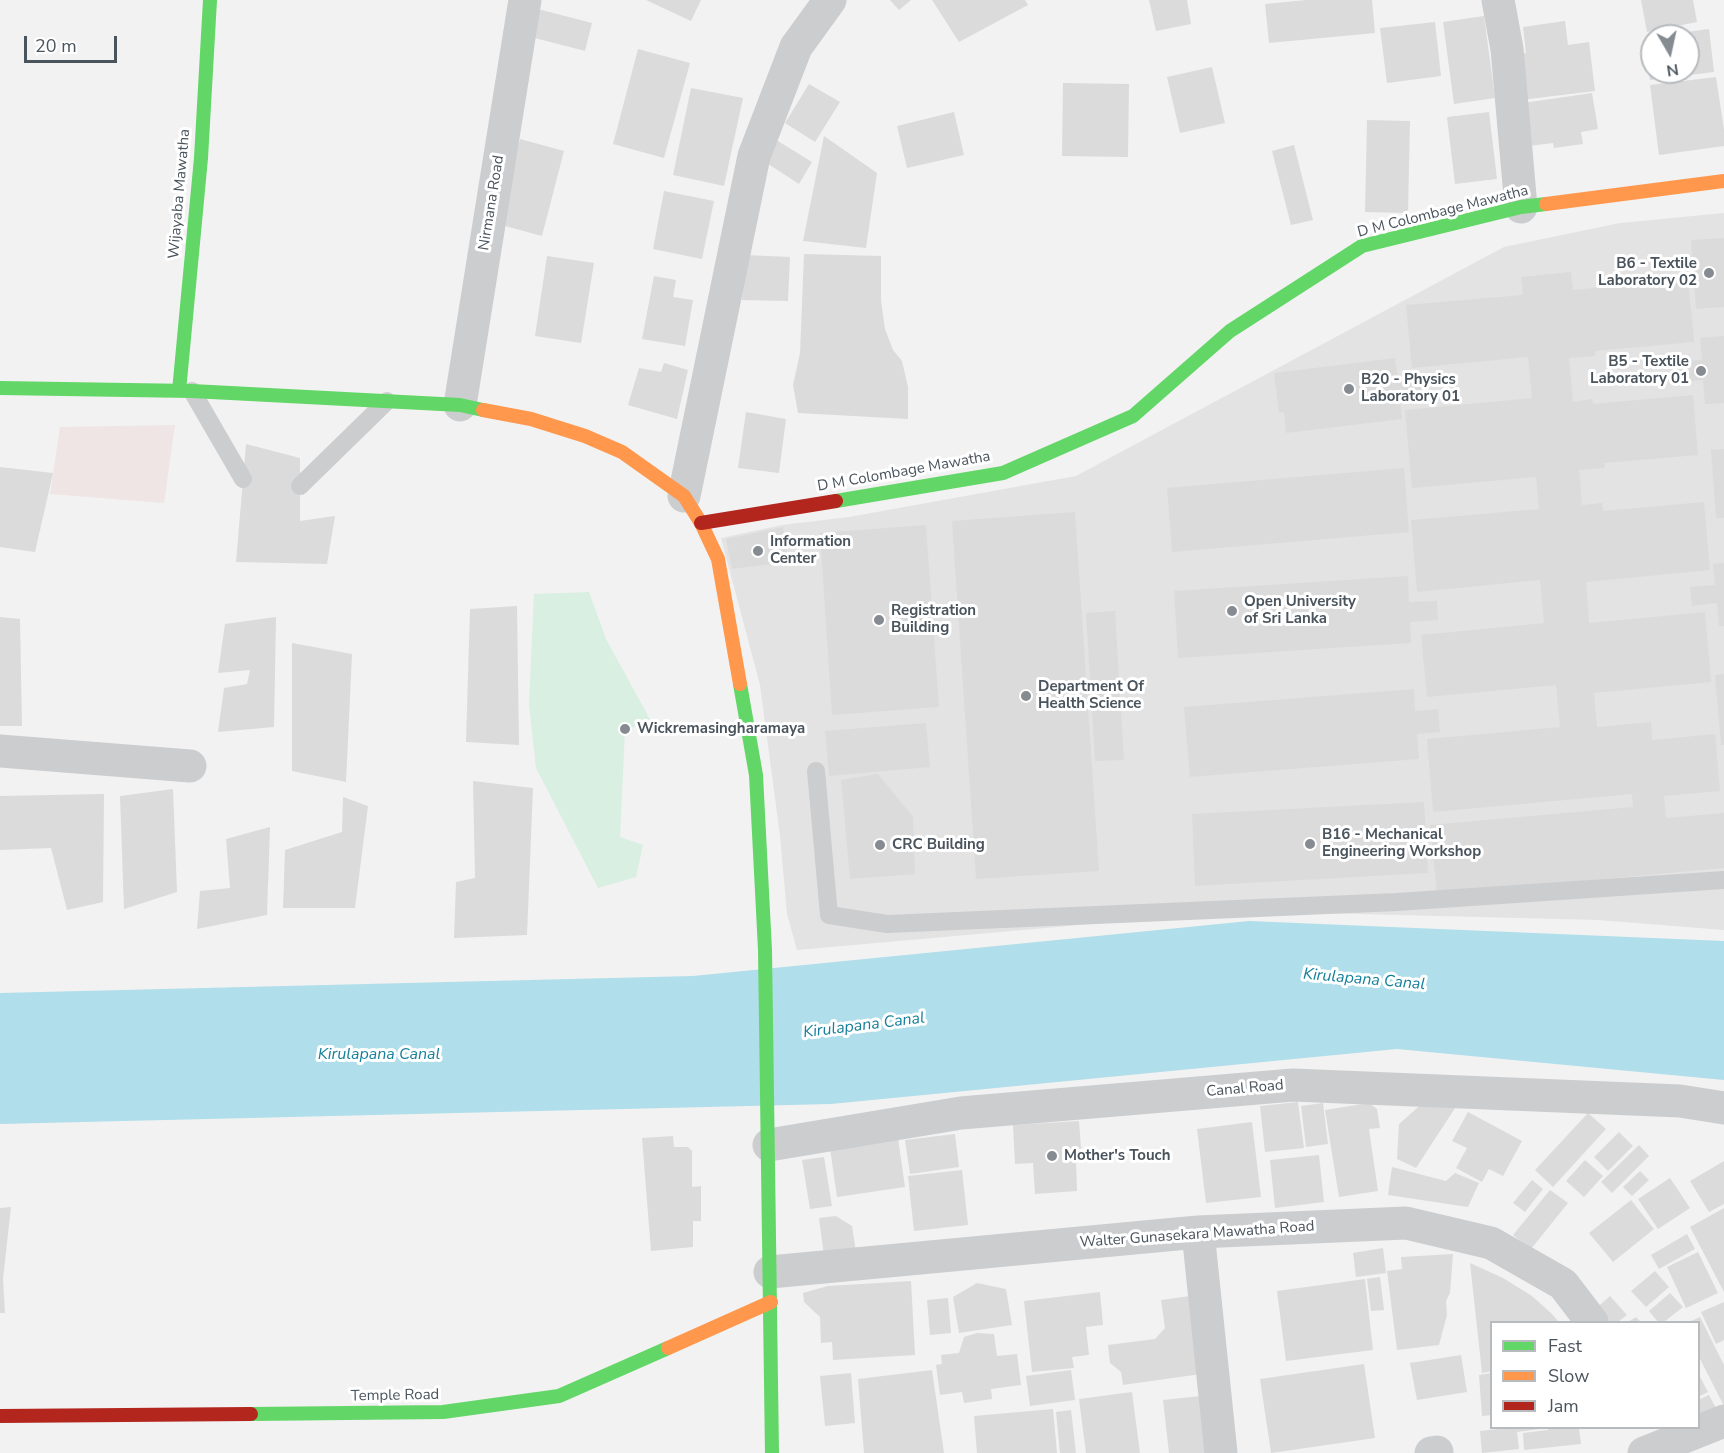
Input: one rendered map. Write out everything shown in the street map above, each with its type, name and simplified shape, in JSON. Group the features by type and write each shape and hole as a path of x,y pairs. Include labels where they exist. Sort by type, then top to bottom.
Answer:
{"street":[{"name":"Wijayaba Mawatha","path":"185,391 210,0"},
{"name":"Nirmana Road","path":"460,405 525,0"},
{"path":"684,496 754,156 796,47 830,0"},
{"path":"1498,0 1507,49 1521,207"},
{"name":"D M Colombage Mawatha","path":"701,524 1003,472 1132,416 1230,331 1362,246 1521,207 1724,181"},
{"path":"0,388 185,391 460,405 531,419 585,436 622,452 684,496 718,559 756,775 765,950 772,1453"},
{"path":"0,752 190,766"},
{"name":"Canal Road","path":"769,1142 961,1113 1293,1085 1680,1101 1724,1108"},
{"name":"Walter Gunasekara Mawatha Road","path":"770,1287 1198,1232 1406,1223 1491,1243 1563,1284 1591,1321"},
{"path":"1198,1232 1221,1453"},
{"name":"Temple Road","path":"0,1416 443,1412 559,1396 770,1287"},
{"path":"1644,1453 1724,1421"},
{"path":"1636,1429 1639,1453"}],"lane":[{"path":"185,391 243,479"},
{"path":"300,486 387,402"},
{"path":"816,771 829,915 887,924 1397,902 1724,880"}],"shaded area":[{"name":"Open University of Sri Lanka","path":"1724,213 1724,930 1598,920 1238,911 797,950 787,914 780,836 760,685 721,538 782,525 849,517 1076,476 1504,247 1620,223"},
{"path":"175,425 164,503 50,494 60,427"}],"green space":[{"path":"589,592 606,639 652,723 625,729 620,837 643,845 636,877 598,888 536,768 529,704 534,594"}],"water":[{"name":"Kirulapana Canal","path":"1249,921 1724,941 1724,1080 1397,1049 831,1104 0,1124 0,993 693,976"}],"building":[{"path":"646,0 701,0 691,21"},
{"path":"890,0 911,0 899,10"},
{"path":"932,0 1025,0 1028,5 959,42"},
{"path":"1149,0 1187,0 1191,24 1156,31"},
{"path":"1306,0 1372,0 1375,33 1269,43 1265,4"},
{"path":"1641,0 1693,0 1697,22 1646,24"},
{"path":"534,8 592,23 585,51 527,36"},
{"path":"1484,16 1495,98 1454,104 1443,22"},
{"path":"1565,21 1568,45 1589,42 1595,91 1521,100 1515,54 1526,53 1523,27"},
{"path":"1435,22 1441,76 1387,83 1380,28"},
{"path":"1709,29 1714,72 1700,74 1700,30"},
{"path":"638,49 690,63 664,158 613,144"},
{"path":"1212,67 1225,123 1180,133 1167,77"},
{"path":"1716,77 1724,130 1724,146 1659,155 1650,85 1700,84 1700,79"},
{"path":"1063,83 1129,84 1128,157 1062,156"},
{"path":"809,84 840,102 815,142 785,123"},
{"path":"691,88 743,98 724,186 673,175"},
{"path":"1592,93 1598,129 1581,132 1583,144 1554,148 1553,143 1529,146 1523,103"},
{"path":"954,112 964,155 907,168 897,126"},
{"path":"1489,112 1497,179 1455,184 1447,117"},
{"path":"1367,120 1410,121 1408,213 1365,212"},
{"path":"824,136 877,173 866,248 803,241"},
{"path":"773,138 812,162 799,184 762,160"},
{"path":"520,139 564,151 542,236 498,224"},
{"path":"1294,145 1313,220 1291,225 1272,151"},
{"path":"664,191 714,201 702,259 653,249"},
{"name":"B6 - Textile Laboratory 02","path":"1724,238 1724,307 1696,309 1691,240"},
{"path":"804,254 881,256 881,300 885,329 893,350 902,361 908,387 908,419 798,413 793,385 800,353"},
{"path":"745,255 790,257 788,301 742,300"},
{"path":"547,256 594,263 581,343 535,336"},
{"path":"1571,272 1573,290 1688,279 1694,342 1595,351 1595,356 1569,358 1573,402 1592,399 1593,404 1693,395 1698,455 1604,463 1605,468 1579,470 1582,505 1602,503 1603,511 1704,502 1710,570 1586,582 1589,623 1705,612 1711,682 1594,693 1597,727 1651,722 1652,740 1715,734 1720,791 1664,796 1666,818 1724,813 1724,868 1437,894 1430,825 1633,807 1632,794 1433,812 1427,739 1560,727 1556,685 1427,697 1421,635 1544,623 1540,580 1417,592 1411,520 1539,509 1536,477 1412,488 1405,410 1532,398 1528,357 1412,368 1406,305 1523,295 1521,277"},
{"path":"654,276 676,280 673,297 693,300 685,346 642,339"},
{"name":"B5 - Textile Laboratory 01","path":"1724,336 1724,403 1705,404 1703,380 1679,382 1678,361 1702,360 1700,338"},
{"name":"B20 - Physics Laboratory 01","path":"1395,358 1398,381 1420,378 1422,397 1400,400 1402,419 1286,433 1284,412 1279,413 1274,373"},
{"path":"664,363 688,370 677,419 628,405 639,368 661,372"},
{"path":"746,412 786,419 779,473 738,468"},
{"path":"246,444 300,458 300,521 335,516 327,564 236,562"},
{"path":"1724,449 1724,518 1716,518 1711,450"},
{"path":"0,467 53,473 35,552 0,547"},
{"path":"1404,468 1409,532 1172,552 1167,488"},
{"name":"Department Of Health Science","path":"1075,512 1099,871 976,879 952,521"},
{"name":"Registration Building","path":"926,525 939,707 832,715 820,533"},
{"name":"Information Center","path":"783,527 789,562 732,569 726,539"},
{"path":"1724,563 1724,626 1719,626 1717,603 1692,606 1690,587 1715,585 1713,564"},
{"path":"1408,576 1409,602 1437,601 1438,620 1410,622 1411,643 1178,658 1174,591"},
{"path":"517,606 519,745 466,742 470,609"},
{"path":"1115,611 1124,760 1095,761 1086,613"},
{"path":"0,617 20,619 22,726 0,726"},
{"path":"276,617 274,727 218,732 224,688 247,684 250,670 218,673 225,624"},
{"path":"292,643 352,654 346,782 292,771"},
{"path":"1724,674 1724,745 1721,745 1715,675"},
{"path":"1414,689 1415,711 1438,709 1440,732 1417,734 1419,759 1190,777 1184,707"},
{"path":"926,723 930,767 829,776 825,731"},
{"name":"CRC Building","path":"878,774 913,817 915,874 850,879 841,780"},
{"path":"473,781 533,788 527,935 454,938 456,882 475,878"},
{"path":"173,789 177,892 124,909 120,796"},
{"path":"104,794 103,902 67,910 51,848 0,850 0,796"},
{"path":"343,797 368,806 355,908 283,908 285,850 342,832"},
{"name":"B16 - Mechanical Engineering Workshop","path":"1424,802 1428,873 1195,886 1192,814"},
{"path":"270,827 267,915 197,929 200,891 230,888 226,839"},
{"path":"1425,1101 1457,1105 1416,1168 1397,1159 1399,1124"},
{"path":"1298,1102 1304,1148 1265,1152 1260,1106"},
{"path":"1323,1103 1328,1144 1306,1147 1301,1106"},
{"path":"1369,1103 1377,1109 1380,1128 1369,1129 1378,1191 1339,1197 1325,1110"},
{"path":"1468,1112 1522,1141 1503,1176 1489,1169 1482,1182 1456,1168 1467,1148 1452,1141"},
{"path":"1588,1113 1606,1129 1553,1187 1535,1170"},
{"path":"1079,1121 1082,1162 1076,1162 1077,1191 1035,1194 1033,1163 1015,1164 1013,1125"},
{"path":"1252,1122 1261,1197 1206,1203 1197,1129"},
{"path":"1619,1132 1633,1146 1608,1171 1594,1157"},
{"path":"955,1134 959,1167 910,1174 905,1140"},
{"path":"673,1136 674,1147 688,1147 692,1151 692,1187 701,1186 701,1221 693,1221 693,1247 651,1251 642,1138"},
{"path":"898,1138 905,1187 837,1197 830,1148"},
{"path":"1639,1145 1649,1156 1612,1193 1601,1182"},
{"path":"1319,1155 1324,1202 1275,1208 1270,1160"},
{"path":"824,1157 832,1206 810,1209 802,1160"},
{"path":"1585,1160 1603,1176 1584,1197 1566,1181"},
{"path":"1724,1161 1724,1204 1709,1212 1690,1181"},
{"path":"1392,1167 1446,1181 1455,1173 1479,1183 1468,1207 1388,1195"},
{"path":"962,1170 968,1225 914,1231 908,1176"},
{"path":"1640,1171 1649,1180 1632,1196 1623,1187"},
{"path":"1670,1178 1690,1208 1658,1229 1638,1199"},
{"path":"1532,1180 1543,1189 1525,1212 1513,1203"},
{"path":"1550,1190 1568,1203 1531,1249 1513,1235"},
{"path":"1631,1200 1654,1229 1613,1262 1589,1233"},
{"path":"11,1207 3,1279 5,1313 0,1313 0,1208"},
{"path":"1724,1208 1724,1292 1690,1227"},
{"path":"836,1216 852,1226 856,1252 824,1256 819,1218"},
{"path":"1687,1234 1695,1249 1659,1269 1651,1255"},
{"path":"1383,1248 1386,1273 1356,1277 1353,1253"},
{"path":"1698,1252 1718,1293 1686,1308 1667,1267"},
{"path":"1453,1254 1450,1293 1446,1301 1447,1315 1439,1345 1397,1350 1387,1271 1402,1269 1401,1257"},
{"path":"1470,1263 1503,1278 1532,1296 1558,1321 1490,1321 1490,1371 1482,1373"},
{"path":"1655,1271 1669,1287 1646,1307 1631,1291"},
{"path":"1380,1277 1384,1310 1371,1311 1367,1279"},
{"path":"1365,1279 1373,1350 1286,1361 1277,1291"},
{"path":"911,1281 915,1355 833,1360 832,1342 821,1343 820,1317 804,1302 803,1293 828,1286"},
{"path":"977,1283 1006,1289 1012,1325 959,1333 953,1297"},
{"path":"1100,1292 1103,1325 1086,1327 1089,1355 1072,1357 1074,1368 1032,1372 1024,1301"},
{"path":"1670,1293 1683,1307 1665,1321 1657,1321 1649,1311"},
{"path":"1190,1296 1201,1374 1123,1385 1121,1372 1110,1363 1108,1345 1155,1339 1165,1328 1161,1300"},
{"path":"1610,1296 1627,1315 1619,1321 1598,1321 1591,1313"},
{"path":"948,1298 951,1333 930,1335 927,1300"},
{"path":"1724,1302 1724,1340 1716,1344 1701,1312"},
{"path":"1700,1317 1724,1365 1724,1406 1700,1359 1700,1321 1691,1321"},
{"path":"977,1333 994,1334 997,1356 1017,1354 1021,1385 991,1389 992,1399 964,1403 962,1392 940,1395 936,1365 942,1364 941,1355 959,1353 964,1337"},
{"path":"1461,1355 1467,1392 1417,1400 1410,1363"},
{"path":"1364,1364 1375,1438 1271,1453 1260,1379"},
{"path":"932,1370 944,1453 864,1453 858,1379"},
{"path":"1071,1370 1075,1400 1030,1406 1026,1376"},
{"path":"851,1373 855,1423 825,1426 820,1376"},
{"path":"1490,1373 1490,1415 1482,1416 1479,1375"},
{"path":"1700,1377 1708,1392 1700,1396"},
{"path":"1132,1392 1140,1453 1086,1453 1079,1399"},
{"path":"1709,1395 1717,1410 1700,1418 1700,1399"},
{"path":"1201,1396 1207,1453 1169,1453 1163,1400"},
{"path":"1053,1409 1057,1453 977,1453 974,1416"},
{"path":"1071,1410 1076,1453 1060,1453 1056,1412"},
{"path":"1540,1429 1517,1432 1519,1449 1482,1453 1480,1431"},
{"path":"1579,1429 1581,1444 1524,1450 1523,1433"}],"traffic: fast":[{"path":"179,391 201,158 210,0"},
{"path":"836,501 1003,473 1133,416 1230,331 1362,246 1521,207 1546,204"},
{"path":"0,388 192,391 460,405 483,410"},
{"path":"740,684 756,775 765,950 772,1453"},
{"path":"251,1414 443,1412 559,1396 668,1348"}],"traffic: slow":[{"path":"1546,204 1724,181"},
{"path":"483,410 531,419 585,436 622,452 684,496 701,523 718,559 740,684"},
{"path":"668,1348 771,1302"}],"traffic: jam":[{"path":"701,523 836,501"},
{"path":"0,1416 251,1414"}],"place":[{"name":"B6 - Textile Laboratory 02","path":"1709,273"},
{"name":"B5 - Textile Laboratory 01","path":"1701,371"},
{"name":"B20 - Physics Laboratory 01","path":"1349,389"},
{"name":"Information Center","path":"758,551"},
{"name":"Open University of Sri Lanka","path":"1232,611"},
{"name":"Registration Building","path":"879,620"},
{"name":"Department Of Health Science","path":"1026,696"},
{"name":"Wickremasingharamaya","path":"625,729"},
{"name":"B16 - Mechanical Engineering Workshop","path":"1310,844"},
{"name":"CRC Building","path":"880,845"},
{"name":"Mother's Touch","path":"1052,1156"}]}
